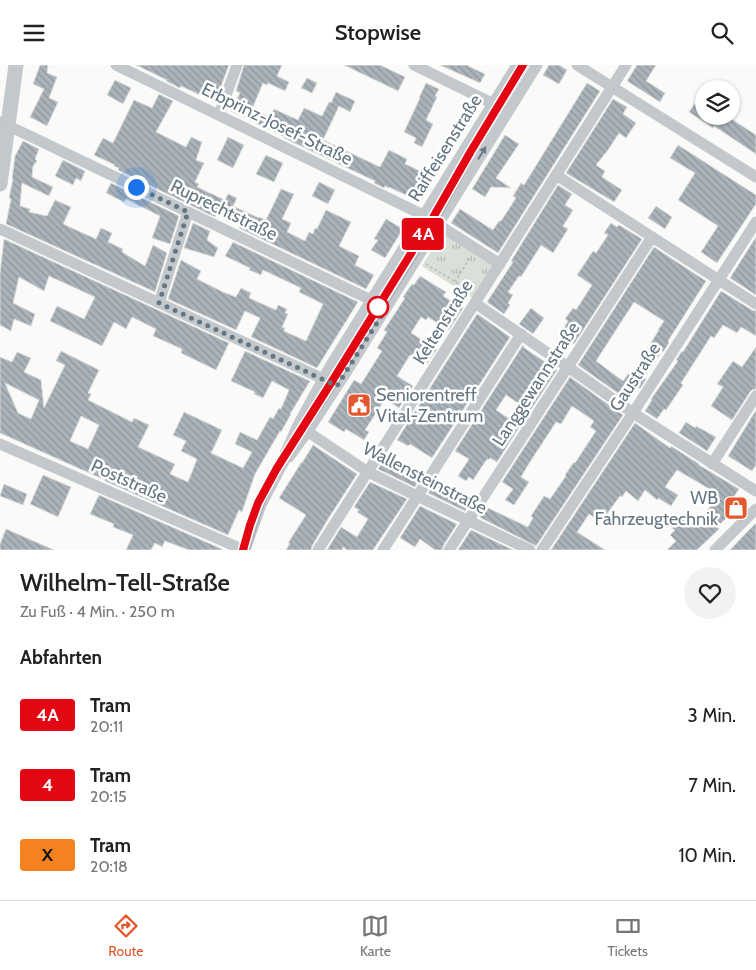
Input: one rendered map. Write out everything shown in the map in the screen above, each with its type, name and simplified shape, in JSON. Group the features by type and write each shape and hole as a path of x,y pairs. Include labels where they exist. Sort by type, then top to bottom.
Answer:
{"street":[{"path":"0,184 4,124 16,65"},
{"name":"Erbprinz-Josef-Straße","path":"116,65 438,224"},
{"path":"219,115 237,65"},
{"path":"414,65 508,111"},
{"name":"Raiffeisenstraße","path":"245,550 261,505 285,459 290,456 323,379 517,65"},
{"name":"Raiffeisenstraße","path":"303,428 337,386 537,65"},
{"path":"577,65 756,177"},
{"name":"Keltenstraße","path":"318,550 626,65"},
{"name":"Ruprechtstraße","path":"4,124 371,300"},
{"path":"556,175 756,303"},
{"path":"159,303 188,212"},
{"name":"Gaustraße","path":"542,550 756,222"},
{"path":"438,224 500,264"},
{"path":"0,229 337,386"},
{"name":"Langgewannstraße","path":"449,550 652,237"},
{"path":"477,300 521,334 633,413 756,491"},
{"path":"384,550 521,334"},
{"path":"712,464 756,396"},
{"name":"Wallensteinstraße","path":"303,428 368,472 530,550"},
{"name":"Poststraße","path":"0,444 245,550"},
{"path":"715,550 756,509"}],"path":[{"path":"455,282 476,248"},
{"path":"417,258 455,282 477,300"}],"green space":[{"path":"443,232 495,265 474,299 422,266"}],"building":[{"path":"40,65 48,65 47,73 57,77 49,98 58,102 47,126 30,117 44,89 33,84"},
{"path":"136,65 229,65 215,102 181,86 180,88"},
{"path":"244,65 282,65 277,76 289,82 285,91 268,83 267,85 263,83 252,109 270,117 274,109 298,120 304,108 322,116 336,92 355,101 350,112 339,106 323,140 380,167 389,150 407,159 405,164 422,172 424,169 436,175 420,202 389,187 385,186 384,188 374,183 375,181 231,111 240,93 236,91"},
{"path":"344,65 380,65 405,77 398,91"},
{"path":"440,65 468,65 485,74 480,83"},
{"path":"549,65 559,65 567,70 559,84 543,75"},
{"path":"637,65 656,65 646,81 665,93 660,102 627,81"},
{"path":"307,78 317,83 312,93 301,88"},
{"path":"115,80 131,88 123,104 107,95"},
{"path":"426,83 439,89 426,120 433,124 422,147 414,143 416,138 404,132"},
{"path":"587,83 600,91 498,253 451,223 460,209 493,230 516,198 513,196 521,183 524,185"},
{"path":"159,94 173,101 156,132 186,147 191,137 202,142 196,160 204,163 195,182 199,184 197,187 225,200 228,194 237,198 233,206 266,220 281,189 294,194 282,219 291,223 287,232 305,241 309,232 313,234 315,228 317,229 326,210 351,222 339,246 359,256 355,265 374,275 366,289 239,228 239,225 217,213 215,217 118,170 119,168 115,165 94,155 103,138 113,143 134,100 152,108"},
{"path":"613,99 627,107 623,114 636,123 626,138 619,133 596,165 605,171 602,177 622,190 614,202 566,173"},
{"path":"695,103 695,116 689,112"},
{"path":"708,125 740,125 756,135 756,154 714,126 713,128"},
{"path":"505,135 519,144 496,178 511,188 491,187 485,197 472,189"},
{"path":"228,137 244,145 233,168 217,160"},
{"path":"23,141 39,149 35,159 37,161 33,166 32,177 53,187 49,196 22,183 20,206 30,209 29,212 47,216 55,200 71,207 63,224 96,239 101,228 112,233 108,242 123,249 122,252 145,266 153,245 167,253 155,292 6,224 11,199 9,198 15,156"},
{"path":"678,145 756,195 756,204 717,263 701,252 718,226 678,200 695,173 670,158"},
{"path":"266,155 283,163 274,182 256,174"},
{"path":"63,160 85,171 81,181 76,178 73,185 55,176"},
{"path":"319,182 335,190 328,204 312,196"},
{"path":"111,183 179,216 170,244 152,238 160,216 126,199 124,202 106,193"},
{"path":"558,185 572,194 565,205 573,210 563,226 568,229 553,253 541,245 521,277 519,276 508,292 513,295 508,303 510,305 504,314 487,302"},
{"path":"656,206 672,217 665,229 648,218"},
{"path":"386,219 403,229 385,258 371,250 378,240 374,239"},
{"path":"193,223 210,231 207,240 218,248 214,257 184,248"},
{"path":"611,223 617,227 619,225 642,239 574,344 560,335 568,321 565,319 573,308 576,310 592,285 577,275 593,251 596,253 608,235 604,233"},
{"path":"756,237 756,295 730,278"},
{"path":"4,239 229,343 216,370 181,353 182,349 153,336 156,329 132,317 126,329 114,322 102,346 50,321 57,306 84,319 95,297 49,276 44,291 19,277 13,303 35,314 31,326 14,319 11,331 0,325 0,273"},
{"path":"233,242 358,302 317,368 251,337 260,318 245,311 236,330 168,299 181,260 201,271 197,279 223,292 236,297 241,288 251,293 249,298 276,310 278,305 287,309 285,313 288,314 282,327 285,328 284,331 306,341 323,304 299,292 301,288 263,270 261,275 249,270 250,268 225,256"},
{"path":"654,247 706,281 668,341 669,343 644,378 646,379 640,389 638,387 629,401 578,365","holes":["634,302 664,321 633,371 631,370 623,381 596,361"]},
{"path":"420,276 446,292 443,296 463,308 449,330 428,317 426,320 421,317 411,333 437,349 426,365 410,355 397,376 413,386 399,408 385,399 365,430 369,432 364,440 346,429 344,432 328,422 354,380 361,384 382,351 377,348 387,332 384,330 405,298 403,297"},
{"path":"721,291 756,311 756,336 741,327 737,333 723,325 714,338 711,336 681,383 683,385 666,410 664,409 657,419 645,411 651,399 678,361 676,360"},
{"path":"531,308 544,318 533,334 519,324"},
{"path":"477,314 510,337 432,458 410,444 408,446 397,440"},
{"path":"523,345 523,347 557,370 530,411 506,395 496,410 520,426 497,462 490,458 487,459 473,480 469,477 466,481 458,476 469,459 455,451"},
{"path":"756,347 756,389 750,392 732,420 711,406 723,387 717,384 733,361 742,367"},
{"path":"61,351 99,370 88,393 91,394 88,400 132,422 134,418 149,425 138,447 175,464 170,474 188,482 197,459 181,451 186,441 173,435 184,412 222,430 211,453 243,468 252,452 235,444 240,432 257,440 270,417 273,419 279,408 281,409 289,390 272,381 263,398 254,394 255,392 231,381 245,351 310,381 255,474 242,512 239,510 228,535 0,433 0,357 12,362 17,352 31,358 24,372 41,380 44,408 65,365 56,361","holes":["5,383 39,400 31,419 18,413","81,416 99,425 88,449 70,441"]},
{"path":"570,377 623,415 536,546 480,516 486,507 528,527 533,518 531,516 544,496 550,499 596,431 590,427 594,421 572,406 561,424 556,422 528,465 521,477 529,482 514,505 505,500 513,489 502,482"},
{"path":"756,410 756,465 752,471 728,456"},
{"path":"686,422 716,437 707,451 679,433"},
{"path":"635,423 670,448 671,446 739,489 732,500 739,506 697,550 667,550 676,541 670,535 675,530 672,528 690,514 697,521 707,511 718,494 677,470 665,487 678,495 671,506 658,498 657,500 645,490 638,501 626,491 622,497 620,496 601,522 589,514 577,532 605,550 551,550"},
{"path":"313,445 357,474 328,519 311,550 286,550 290,543 288,543 306,515 279,498"},
{"path":"386,457 422,474 415,487 378,469"},
{"path":"43,475 71,487 58,517 30,504"},
{"path":"436,481 472,500 465,511 428,493"},
{"path":"370,482 407,499 373,550 347,550 343,547 342,550 327,550 341,527 357,537 368,519 357,512 359,510 354,507"},
{"path":"4,484 27,494 23,505 0,496"},
{"path":"99,495 222,550 189,550 165,541 162,547 155,543 151,550 126,550 133,535 113,527 114,524 90,514"},
{"path":"420,506 457,524 442,550 435,550 420,539 415,547 400,538"},
{"path":"756,523 756,550 730,550 748,531"},
{"path":"6,529 54,550 0,550 0,544"},
{"path":"471,530 513,550 458,550"}],"tram line":[{"name":"4A","path":"243,550 258,503 268,483 431,221 523,65"},
{"path":"249,550 264,505 273,485 437,224 475,154 529,65"}],"place":[{"name":"Seniorentreff Vital-Zentrum","path":"359,405"},
{"name":"WB Fahrzeugtechnik","path":"736,508"}],"route":[{"path":"136,187 188,212 159,303 337,386 387,307 378,307"}]}
